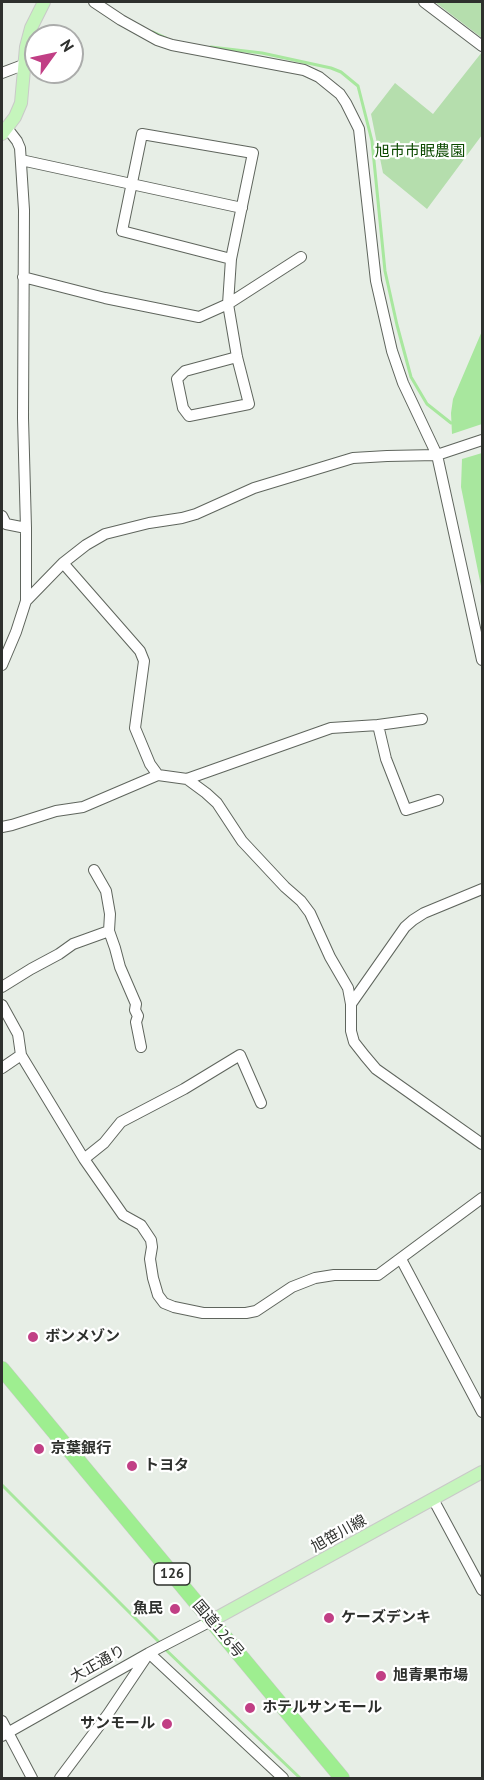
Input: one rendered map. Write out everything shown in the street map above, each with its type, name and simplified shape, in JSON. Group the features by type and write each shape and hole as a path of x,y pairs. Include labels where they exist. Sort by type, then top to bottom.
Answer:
{"highway":[{"name":"国道126号","path":"2,1369 342,1779"}],"main road":[{"path":"4,131 15,117 21,103 23,65 31,28 44,2"},
{"name":"旭笹川線","path":"211,1621 483,1472"}],"street":[{"path":"94,2 157,40 172,45 304,70 319,77 340,94 354,115 359,129 376,281 392,351 403,383 437,455 483,660"},
{"path":"424,2 483,46"},
{"path":"2,73 23,65"},
{"path":"2,665 26,601 23,418 24,210 20,148 17,141 4,131"},
{"path":"231,259 122,231 142,134 253,153 231,259 228,304 237,357 249,404 189,416 183,408 177,379 185,371 237,357"},
{"path":"21,160 242,208"},
{"path":"23,277 105,298 199,317 228,304 301,257"},
{"path":"26,601 63,563 105,534 196,514 254,488 352,458 437,455 483,440"},
{"path":"3,522 26,528"},
{"path":"63,563 140,651 144,661 135,728 150,764 158,775"},
{"path":"187,779 331,728 422,719"},
{"path":"378,725 386,759 406,810 438,800"},
{"path":"2,827 56,811 83,807 158,775 187,779 217,803 242,841 310,913 330,957 348,988 354,1042 376,1069 483,1144"},
{"path":"94,870 106,891 109,902 109,931 120,966 136,1004 135,1010 138,1017 136,1022 141,1047"},
{"path":"351,1004 405,927 413,920 424,913 483,889"},
{"path":"2,987 73,944 109,931"},
{"path":"2,1005 18,1034 21,1055 84,1159 123,1215 141,1225 151,1240 150,1259 153,1278 158,1295 164,1303 203,1313 246,1313 256,1311 292,1287 315,1278 334,1275 378,1275 483,1198"},
{"path":"2,1068 21,1055"},
{"path":"84,1159 98,1148 121,1122 184,1089 240,1055 261,1103"},
{"path":"401,1259 483,1412"},
{"path":"433,1499 483,1590"},
{"name":"大正通り","path":"4,1734 148,1653 211,1621"},
{"path":"60,1779 148,1653 283,1779"},
{"path":"2,1721 4,1734 32,1779"}],"green space":[{"path":"435,2 482,2 482,38"},
{"name":"旭市市眠農園","path":"482,52 482,135 427,209 383,173 371,114 395,83 433,114"}],"shaded area":[{"path":"482,331 482,424 452,434 453,399"},
{"path":"482,453 482,591 461,487 462,459"}],"waterway":[{"path":"153,32 166,38"},
{"path":"211,47 262,53 331,68 341,72 358,86 372,141 385,271 411,377 427,404 451,423"},
{"path":"2,1485 161,1644"},
{"path":"165,1649 300,1778"}],"place":[{"name":"ボンメゾン","path":"33,1337"},
{"name":"京葉銀行","path":"39,1449"},
{"name":"トヨタ","path":"132,1466"},
{"name":"魚民","path":"175,1609"},
{"name":"ケーズデンキ","path":"329,1618"},
{"name":"旭青果市場","path":"381,1676"},
{"name":"ホテルサンモール","path":"250,1708"},
{"name":"サンモール","path":"167,1724"}]}
